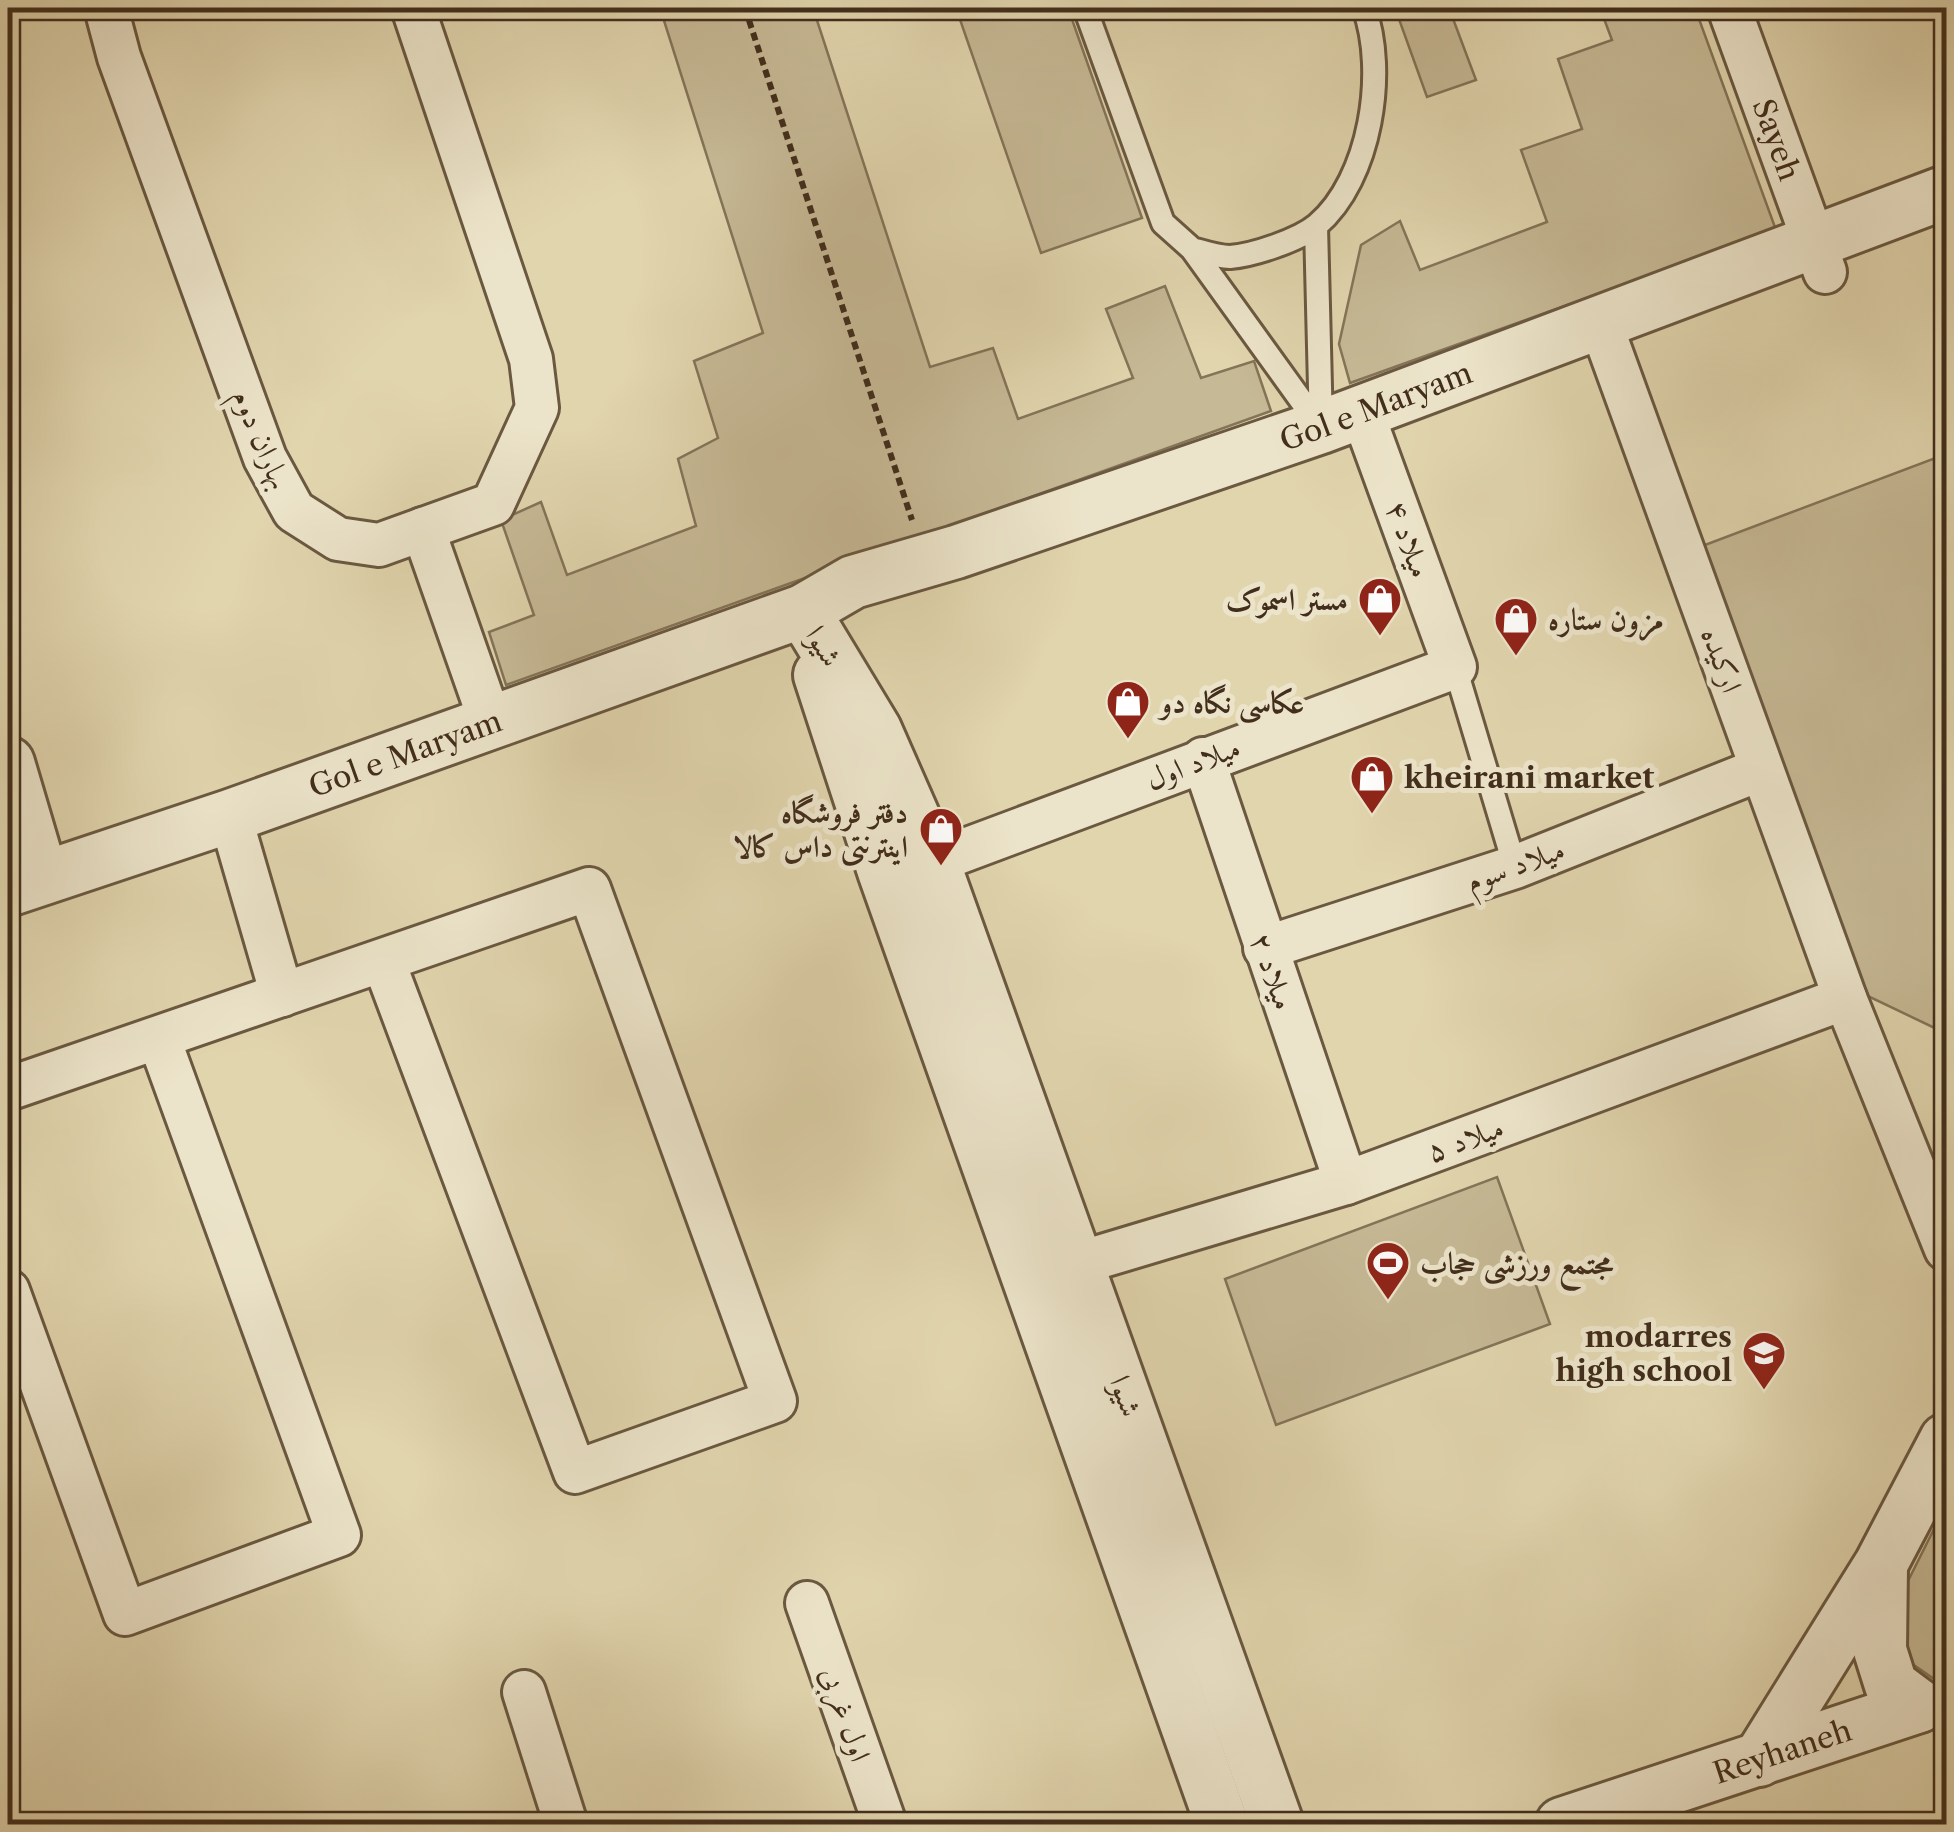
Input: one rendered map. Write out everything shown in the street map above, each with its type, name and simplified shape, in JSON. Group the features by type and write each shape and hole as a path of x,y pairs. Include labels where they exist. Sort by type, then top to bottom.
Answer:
{"street":[{"name":"بهاران دوم","path":"106,8 119,58 258,440 294,510 338,540 379,545 494,504 537,408 531,359 413,8"},
{"name":"Sayeh","path":"1729,8 1819,257"},
{"name":"Gol e Maryam","path":"803,611 860,608 1346,432 1819,257 1946,192"},
{"name":"Gol e Maryam","path":"1819,257 1946,230"},
{"name":"ارکیده","path":"1604,336 1845,998 1946,1249"},
{"name":"Gol e Maryam","path":"25,884 230,816 803,611 853,582 1346,432"},
{"name":"میلاد ۴","path":"1346,432 1455,667"},
{"path":"423,530 491,723"},
{"name":"شیوا","path":"803,611 875,730 933,862 1278,1824"},
{"name":"شیوا","path":"803,611 832,720 884,872 1222,1824"},
{"name":"میلاد اول","path":"933,862 1455,667"},
{"name":"میلاد ۲","path":"1203,759 1346,1183"},
{"path":"8,764 25,884"},
{"name":"میلاد سوم","path":"1265,948 1515,867 1761,768"},
{"path":"230,816 282,996"},
{"path":"8,1089 589,889 775,1400 574,1472 383,960"},
{"name":"میلاد ۵","path":"1079,1264 1346,1183 1845,998"},
{"path":"8,1290 125,1614 339,1536 159,1039"},
{"path":"1759,1760 1881,1564 1946,1440"},
{"path":"1881,1564 1880,1650 1891,1685 1933,1702"},
{"name":"اول غربی","path":"808,1603 885,1824"},
{"path":"1159,1643 1208,1628"},
{"path":"524,1692 566,1824"},
{"name":"Reyhaneh","path":"1562,1824 1933,1702"}],"lane":[{"path":"1085,8 1163,223 1192,249 1346,432"},
{"path":"1192,249 1228,257 1264,248 1316,226 1344,192 1361,152 1372,101 1375,39 1364,8"},
{"path":"1316,226 1346,432"},
{"path":"1455,667 1515,867"}],"path":[{"path":"744,8 925,561"}],"shaded area":[{"path":"660,8 813,8 930,367 993,348 1018,419 1133,378 1106,309 1165,286 1201,378 1254,361 1271,411 506,685 489,632 534,615 501,520 541,502 567,575 696,526 678,459 718,438 694,361 763,333"},
{"path":"956,8 1068,8 1142,218 1041,253"},
{"path":"1395,8 1449,8 1476,80 1427,97"},
{"path":"1600,8 1695,8 1776,230 1350,383 1339,344 1361,245 1400,221 1420,270 1547,222 1521,150 1582,129 1558,59 1612,40"},
{"path":"1946,454 1943,1032 1849,987 1689,551"},
{"name":"مجتمع ورزشی حجاب","path":"1497,1177 1550,1324 1276,1425 1225,1279"},
{"path":"1946,1505 1946,1677 1934,1679 1898,1654 1901,1595"}],"place":[{"name":"مستر اسموک","path":"1380,637"},
{"name":"مزون ستاره","path":"1516,657"},
{"name":"عکاسی نگاه دو","path":"1128,740"},
{"name":"kheirani market","path":"1372,815"},
{"name":"دفتر فروشگاه اینترنتی داس کالا","path":"941,867"},
{"name":"مجتمع ورزشی حجاب","path":"1388,1301"},
{"name":"modarres high school","path":"1764,1391"}]}
